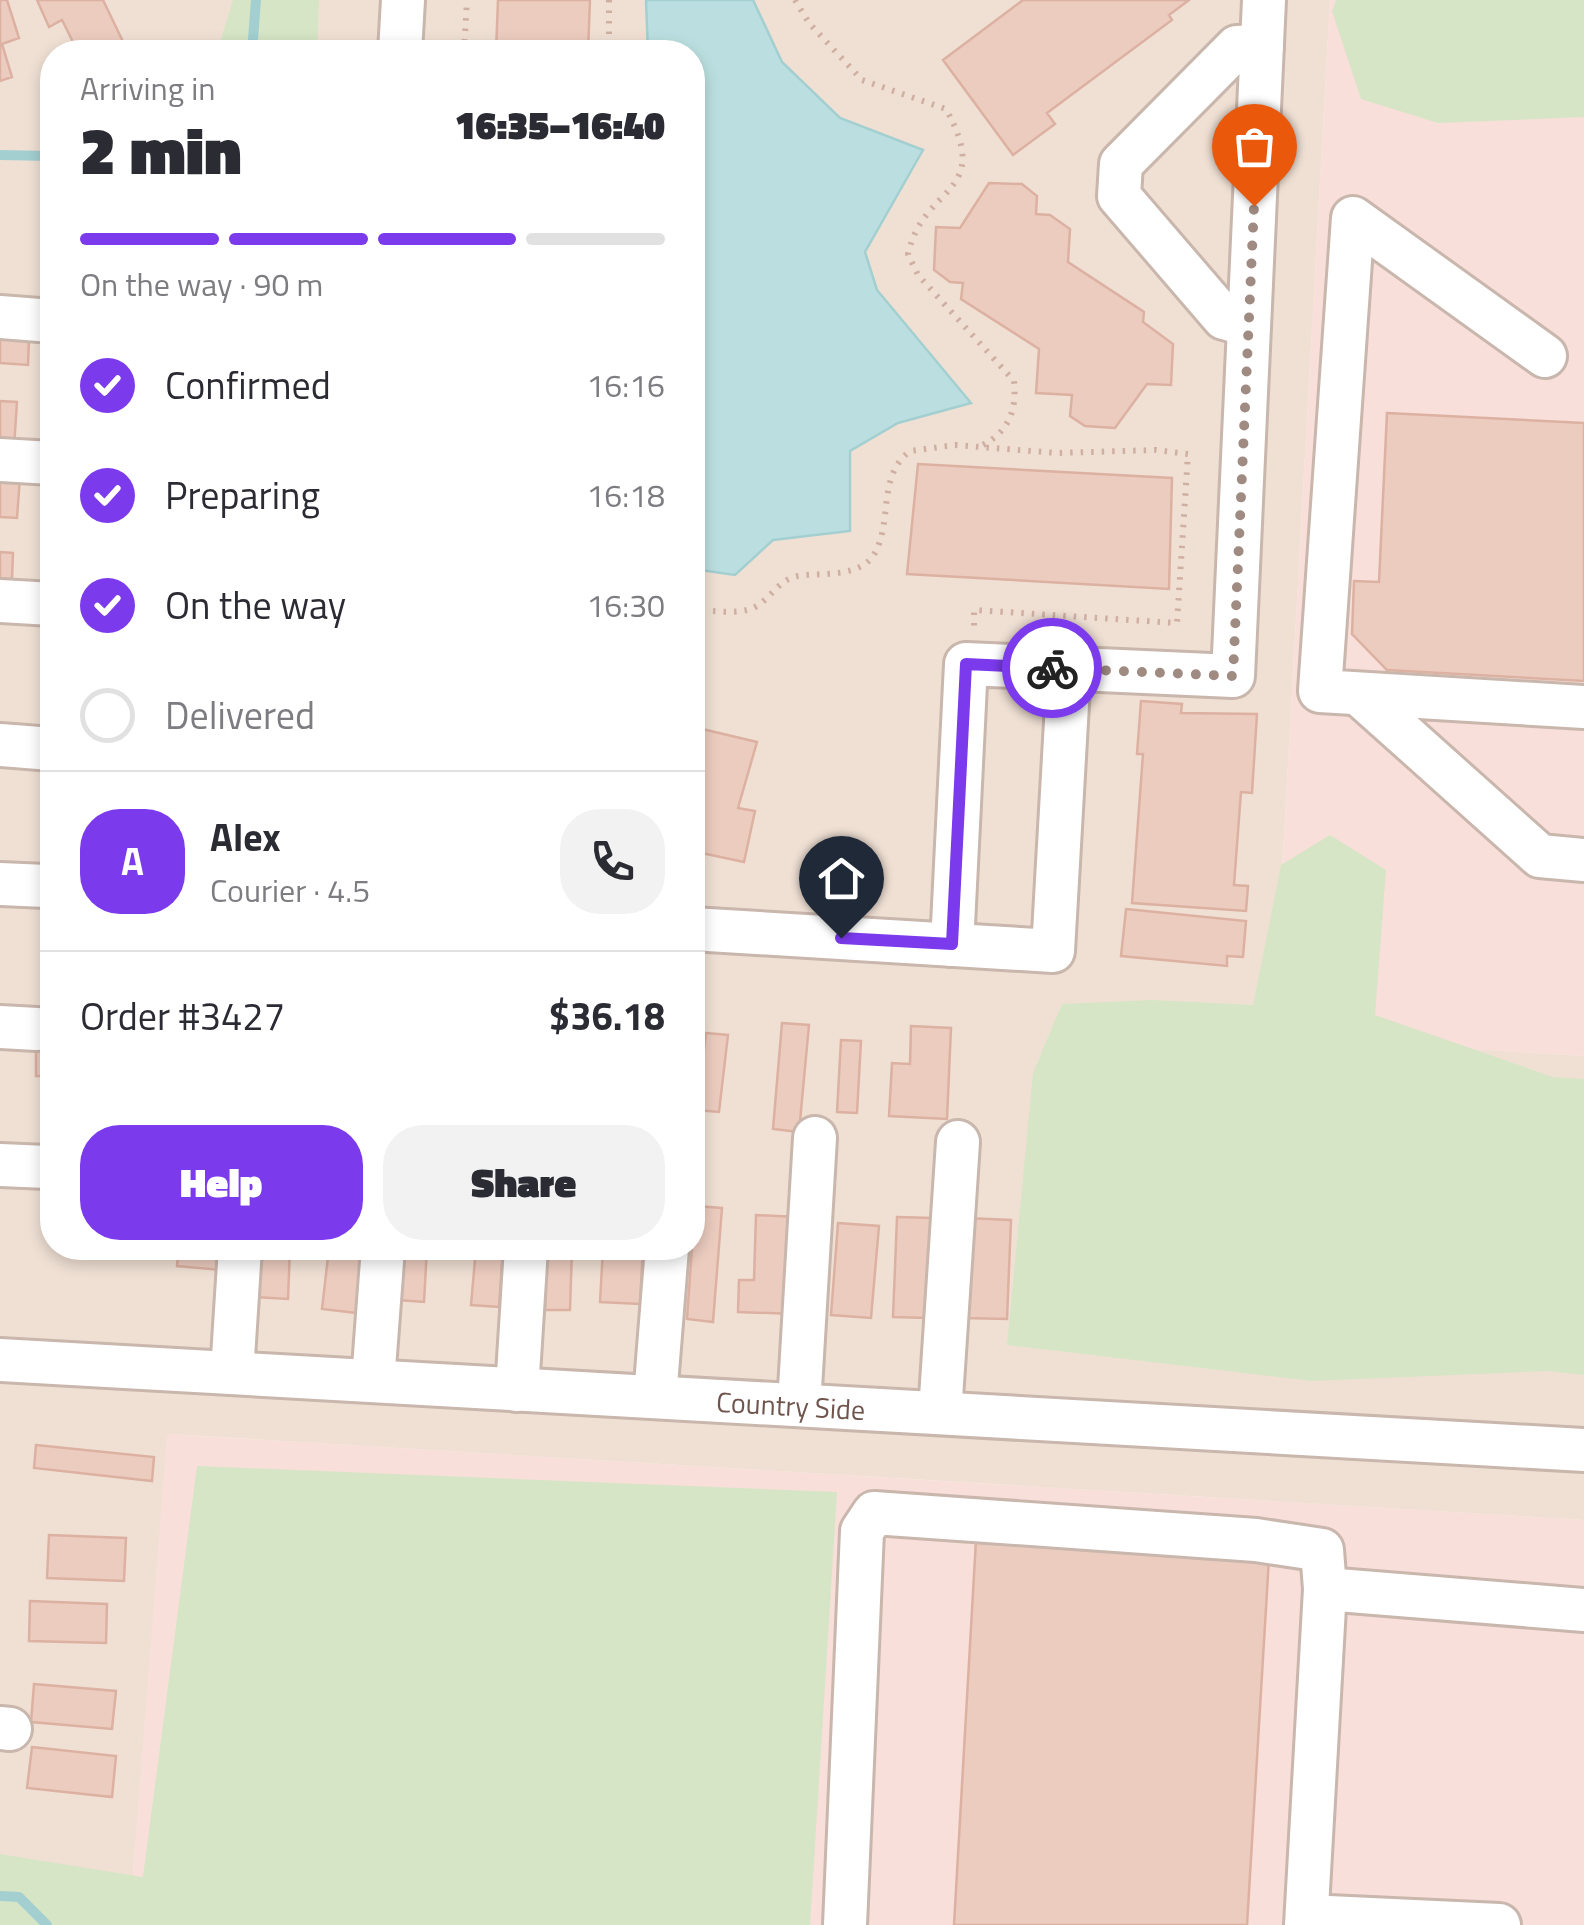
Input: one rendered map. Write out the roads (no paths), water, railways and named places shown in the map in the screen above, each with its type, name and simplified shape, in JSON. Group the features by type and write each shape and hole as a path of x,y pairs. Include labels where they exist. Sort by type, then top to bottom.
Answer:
{"street":[{"path":"401,40 403,0"},
{"path":"952,944 966,664 1233,676 1264,0"},
{"path":"1249,325 1224,318 1119,196 1121,164 1237,47 1262,46"},
{"path":"1546,356 1354,218 1320,691 1584,706"},
{"path":"0,318 40,320"},
{"path":"0,460 40,462"},
{"path":"0,601 40,603"},
{"path":"705,930 1054,951 1069,669"},
{"path":"1358,694 1540,856 1584,860"},
{"path":"0,745 40,748"},
{"path":"0,884 40,886"},
{"path":"799,1406 814,1138"},
{"path":"940,1413 958,1142"},
{"path":"0,1165 40,1167"},
{"path":"232,1373 239,1260"},
{"path":"374,1381 382,1260"},
{"path":"517,1390 525,1260"},
{"path":"656,1397 665,1260"},
{"name":"Country Side","path":"0,1360 1584,1450"},
{"path":"846,1925 862,1531 874,1513 1256,1540 1322,1550 1325,1590 1307,1920 1499,1925"},
{"path":"1325,1590 1584,1610"}],"water":[{"path":"646,0 753,0 782,62 840,118 923,150 865,252 877,290 971,403 898,423 850,451 850,531 773,540 735,575 705,571 705,40 648,40"}],"waterway":[{"path":"253,40 256,0"},
{"path":"0,155 40,156"},
{"path":"0,1896 19,1897 47,1925"}]}
